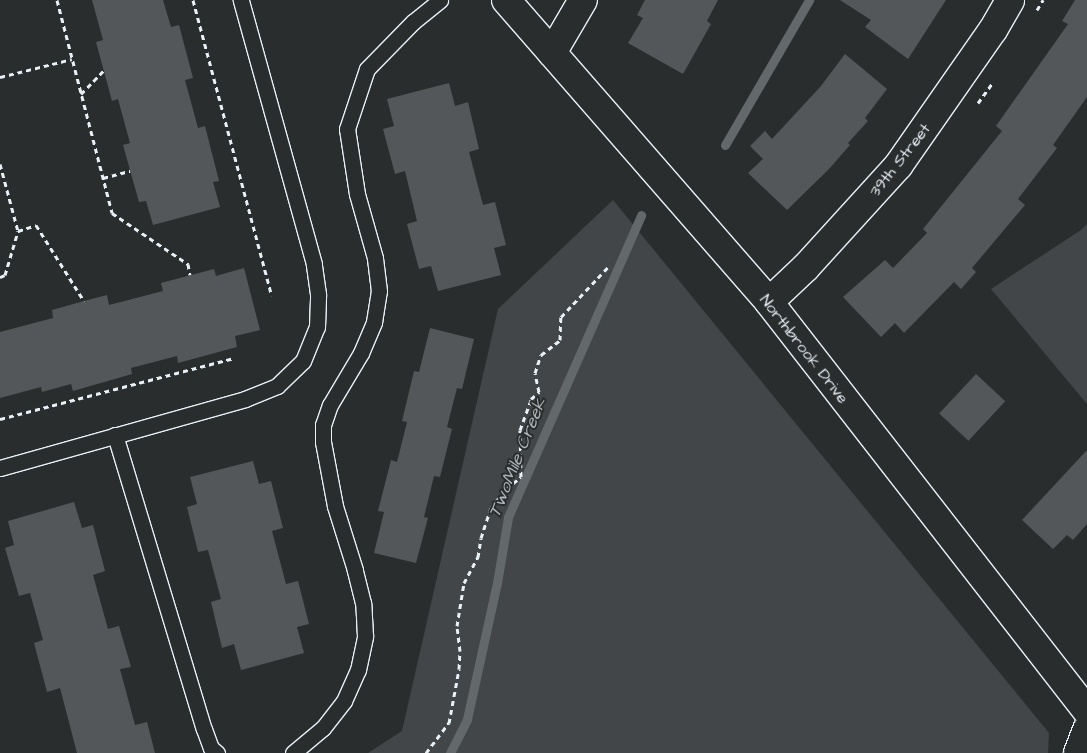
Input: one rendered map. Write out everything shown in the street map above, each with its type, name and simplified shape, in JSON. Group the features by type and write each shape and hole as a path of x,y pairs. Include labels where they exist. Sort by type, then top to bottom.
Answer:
{"street":[{"name":"Northbrook Drive","path":"506,0 769,302 1087,711"},
{"path":"552,53 583,0"},
{"name":"39th Street","path":"769,302 806,267 898,166 993,30 1010,0"},
{"path":"1078,753 1087,730"}],"lane":[{"path":"0,468 245,400 277,386 303,361 317,327 318,294 314,264 241,0"},
{"path":"293,753 323,728 344,701 358,670 365,636 363,603 335,506 323,442 323,425 330,405 361,353 374,322 379,291 374,258 357,194 347,130 367,69 413,22 440,0"},
{"path":"115,435 204,730 211,748 217,753"}],"path":[{"path":"57,0 112,213 188,264 190,275"},
{"path":"193,0 272,296"},
{"path":"0,77 72,59"},
{"path":"81,94 104,70"},
{"path":"0,164 18,231 5,275 0,277"},
{"path":"103,178 130,170"},
{"path":"18,231 36,224 84,301"},
{"path":"426,753 449,723 459,669 460,651 457,626 464,583 478,557 481,538 491,508 506,489 522,477 520,430 531,399 540,392 535,373 541,355 560,340 561,317 610,265"},
{"path":"0,419 234,358"}],"shaded area":[{"path":"613,200 1049,733 1048,753 368,753 402,731 498,309"},
{"path":"1087,224 1087,404 991,289 1081,230"}],"building":[{"path":"92,0 163,0 171,27 179,25 193,78 185,80 198,128 205,126 219,181 213,182 220,207 153,225 146,201 139,202 123,145 130,143 118,99 112,101 96,42 103,40"},
{"path":"645,0 718,0 707,21 711,24 683,74 628,43 643,18 637,15"},
{"path":"840,0 946,0 908,59 865,27 871,20"},
{"path":"1075,0 1087,0 1087,97 1053,145 1057,148 1018,199 1025,205 972,268 976,272 961,289 954,282 904,333 895,323 881,337 843,297 885,260 893,268 927,233 923,229 1002,131 996,126 1068,24 1062,21"},
{"path":"845,54 887,89 865,118 868,121 848,143 850,145 829,169 787,210 748,173 763,159 750,146 765,131 772,139 821,86"},
{"path":"449,83 455,106 468,102 479,149 469,152 483,205 495,202 506,245 494,248 501,275 438,291 431,266 419,269 407,224 417,221 405,171 395,174 383,129 394,126 387,99"},
{"path":"244,268 260,330 235,336 237,347 178,363 177,356 131,368 132,374 73,391 71,384 42,392 41,387 0,398 0,332 53,318 52,310 84,301 107,295 109,305 163,291 161,283 214,269 216,276"},
{"path":"430,328 474,339 462,389 457,388 447,427 452,429 440,477 434,476 424,517 428,518 416,563 374,553 384,512 378,511 391,460 397,462 407,422 402,421 414,371 419,372"},
{"path":"976,374 1005,401 968,441 939,413"},
{"path":"1087,450 1087,524 1073,540 1067,535 1053,549 1022,520"},
{"path":"253,461 259,484 271,481 283,528 272,531 286,584 298,581 309,624 297,627 304,653 241,670 234,644 222,648 211,602 221,599 208,550 198,552 187,507 197,504 190,477"},
{"path":"74,502 82,528 93,525 105,571 93,575 108,629 119,626 131,667 120,669 135,725 147,722 155,753 77,753 60,688 47,692 34,643 43,640 30,593 19,596 5,548 14,545 8,521"}],"waterway":[{"path":"725,145 809,0"},
{"name":"TwoMile Creek","path":"450,753 467,719 497,583 508,517 641,215"}]}
